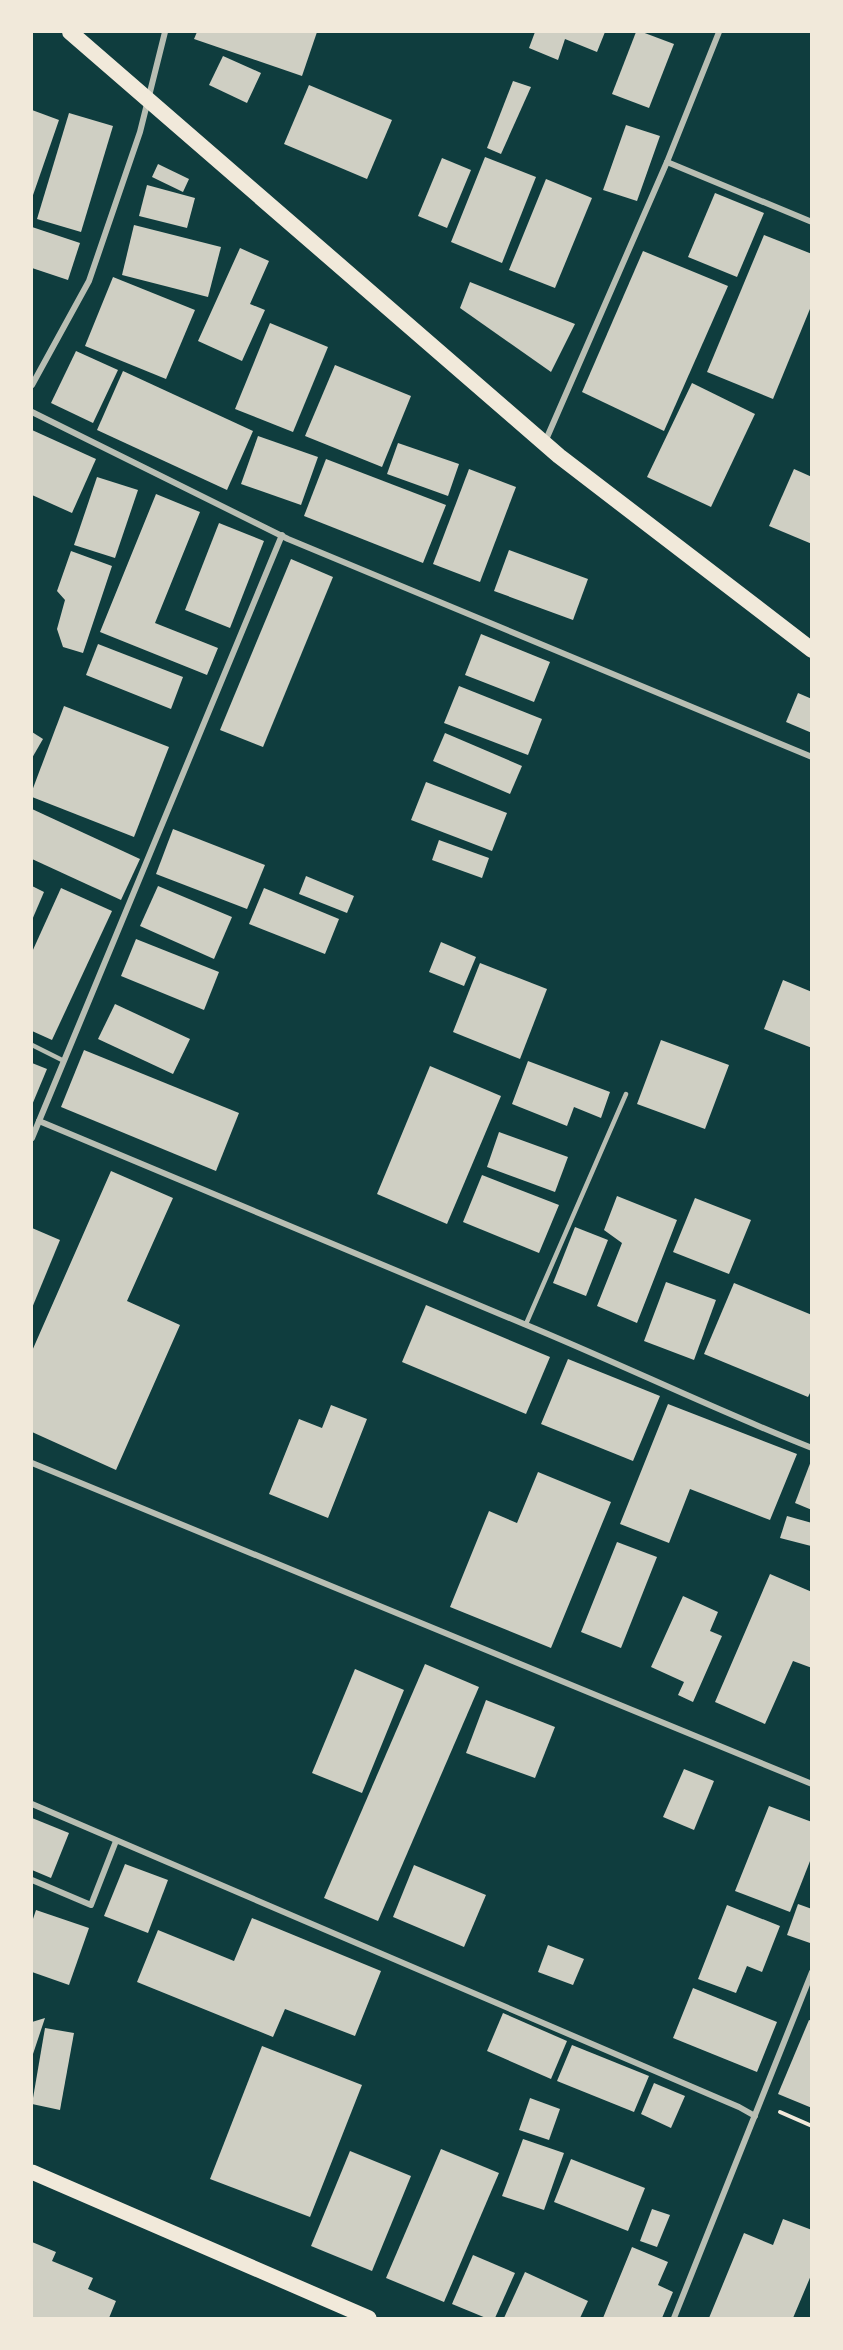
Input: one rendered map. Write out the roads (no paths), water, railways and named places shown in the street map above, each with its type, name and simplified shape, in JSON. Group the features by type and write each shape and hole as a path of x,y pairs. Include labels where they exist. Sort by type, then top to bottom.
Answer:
{"highway":[{"path":"70,32 544,443 812,650"}],"main road":[{"path":"32,2172 369,2319"}],"street":[{"path":"32,385 35,374 89,281 140,132 165,32"},
{"path":"544,443 667,162 720,32"},
{"path":"667,162 812,222"},
{"path":"32,412 282,535 812,757"},
{"path":"32,1138 282,535"},
{"path":"39,1121 526,1324 745,1422 812,1448"},
{"path":"32,1463 812,1784"},
{"path":"32,1804 755,2116"},
{"path":"32,1880 91,1905 117,1841"},
{"path":"674,2319 812,1972"}],"lane":[{"path":"32,1045 64,1061"},
{"path":"526,1324 626,1094"}]}
